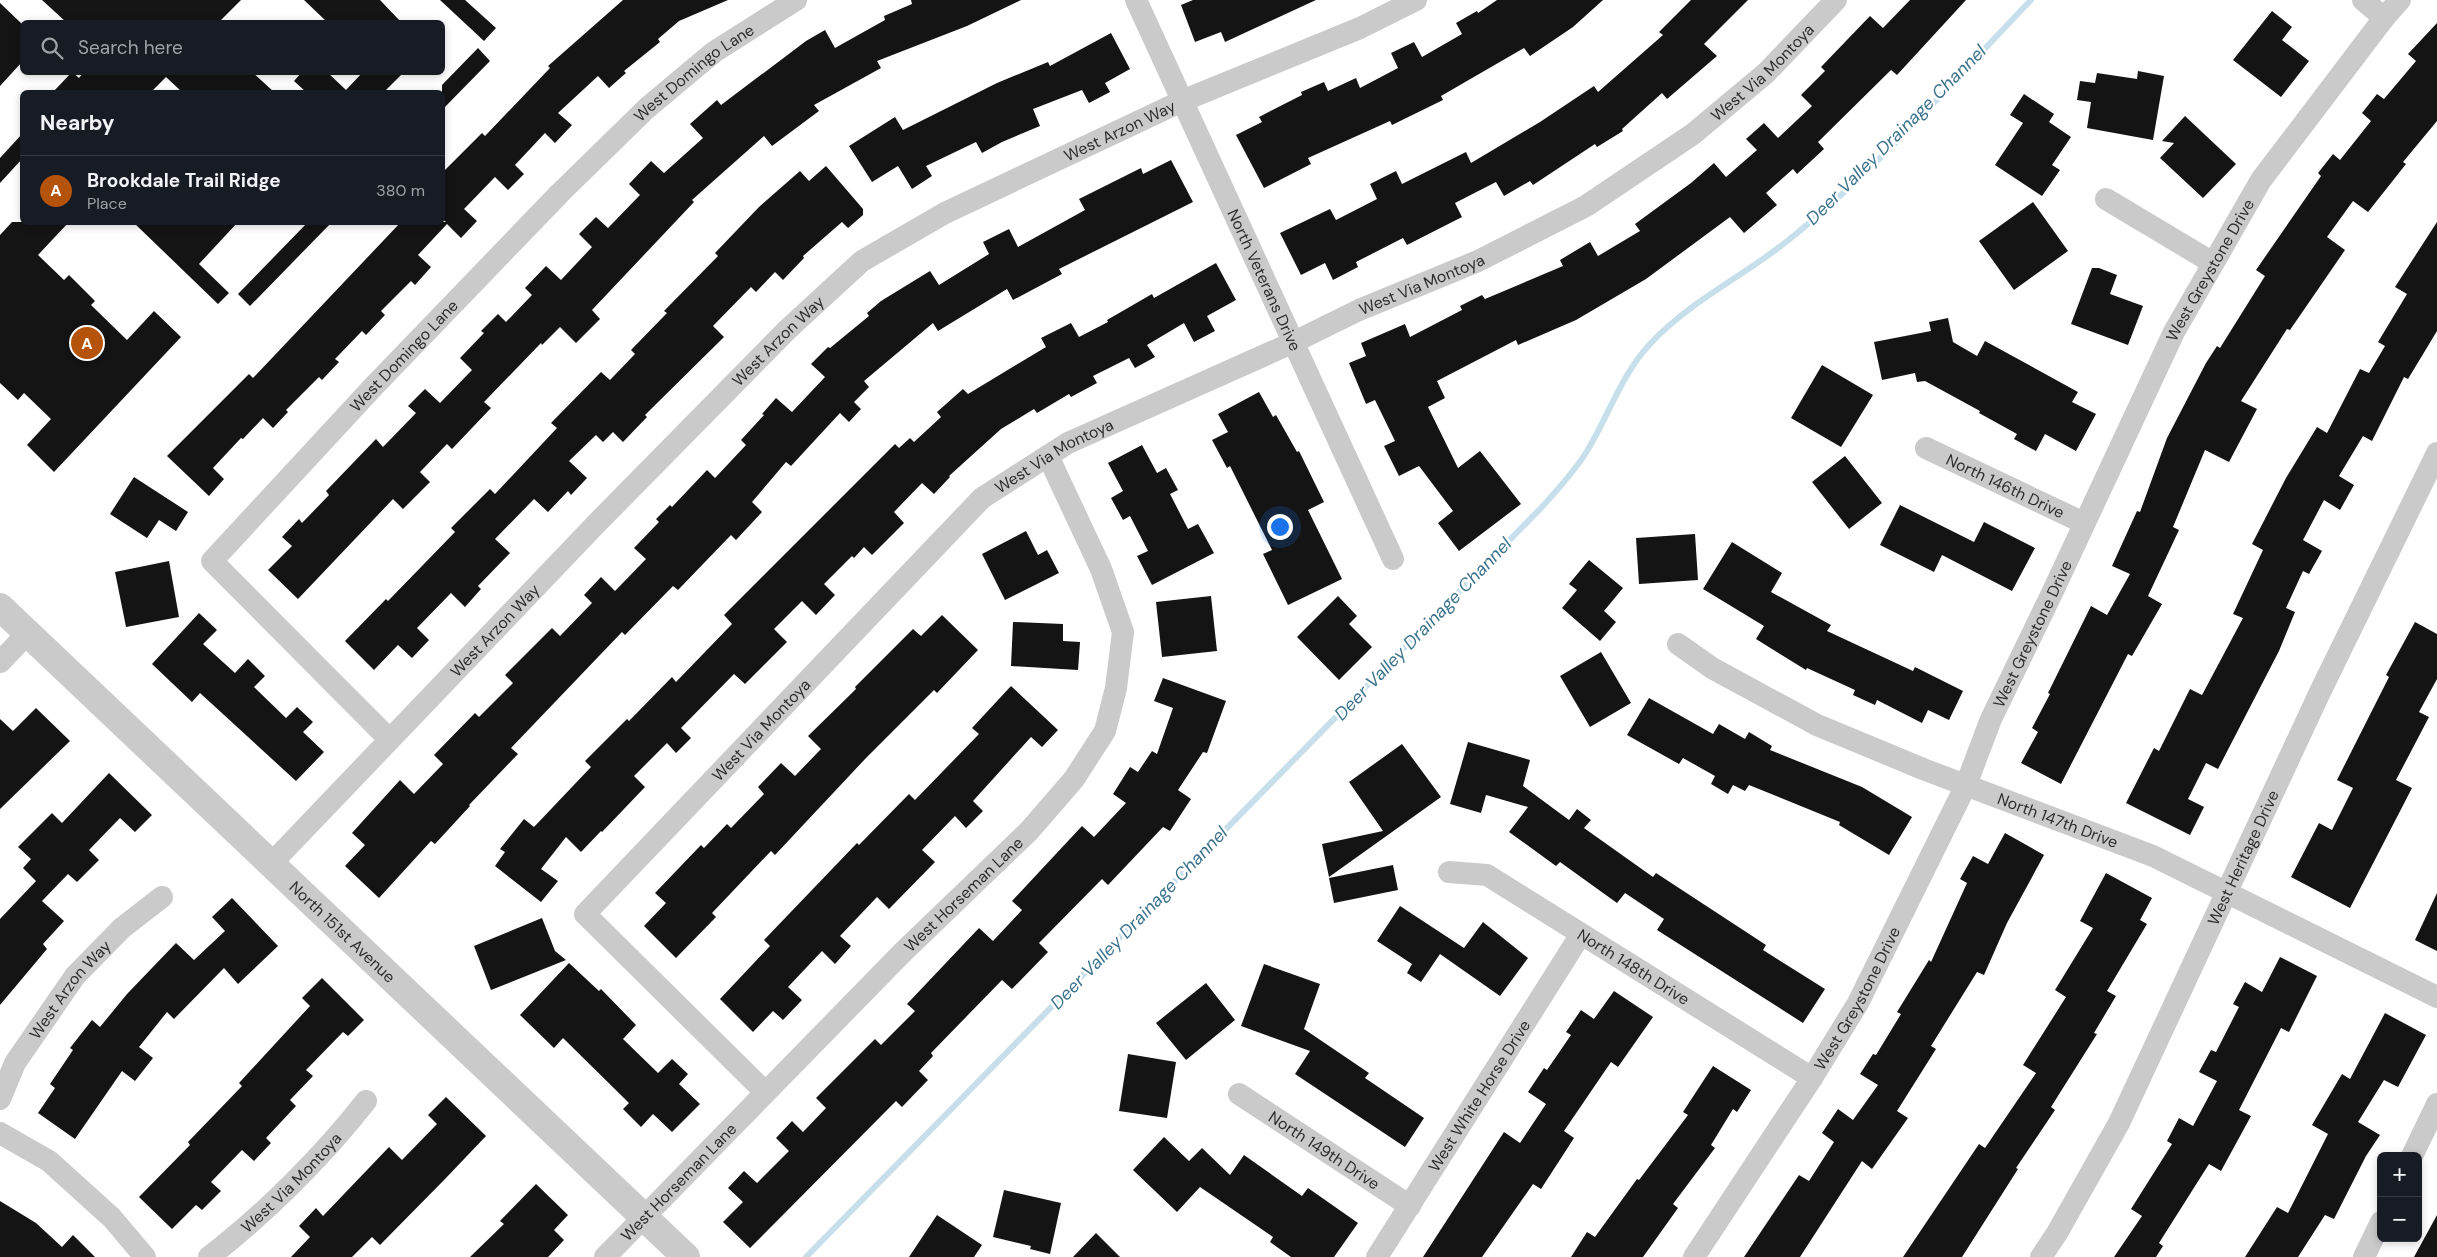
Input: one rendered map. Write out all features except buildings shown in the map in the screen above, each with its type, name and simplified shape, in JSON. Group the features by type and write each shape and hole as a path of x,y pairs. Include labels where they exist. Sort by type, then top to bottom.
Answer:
{"street":[{"name":"West Domingo Lane","path":"390,739 212,562 374,386 560,193 647,108 714,52 796,0"},
{"name":"North Veterans Drive","path":"1136,0 1393,559"},
{"name":"West Arzon Way","path":"270,865 787,330 862,261 945,213 1182,102 1360,28 1416,0"},
{"name":"West Via Montoya","path":"765,1092 585,914 982,498 1068,443 1294,342 1359,310 1478,261 1586,206 1693,134 1766,73 1836,0"},
{"path":"2363,0 2384,18"},
{"name":"West Greystone Drive","path":"1694,1257 1812,1078 1858,1003 1966,785 1991,719 2174,332 2261,180 2384,18 2400,0"},
{"path":"2106,199 2213,263"},
{"name":"North 146th Drive","path":"1926,448 2084,522"},
{"name":"West Heritage Drive","path":"2040,1257 2057,1233 2119,1123 2320,692 2437,453"},
{"name":"West Horseman Lane","path":"605,1257 902,953 1029,831 1074,779 1105,731 1116,688 1123,632 1101,569 1048,456"},
{"name":"North 151st Avenue","path":"0,607 270,865 686,1257"},
{"path":"0,662 28,633"},
{"name":"North 147th Drive","path":"1678,644 1712,668 1817,725 1966,785 2153,856 2437,997"},
{"name":"North 148th Drive","path":"1450,872 1487,875 1812,1078"},
{"name":"West Arzon Way","path":"0,1099 15,1063 75,976 122,928 162,897"},
{"name":"West White Horse Drive","path":"1377,1257 1581,934"},
{"name":"North 149th Drive","path":"1239,1094 1410,1206"},
{"name":"West Via Montoya","path":"210,1257 230,1241 333,1142 366,1100"},
{"path":"2414,1152 2437,1104"},
{"path":"0,1133 49,1161 112,1218 145,1257"},
{"path":"2364,1257 2377,1230"}],"waterway":[{"name":"Deer Valley Drainage Channel","path":"806,1257 1542,507 1566,480 1582,458 1623,382 1650,344 1665,329 1699,302 1769,255 1819,215 1913,125 2031,0"}],"place":[{"name":"Brookdale Trail Ridge","path":"87,343"}]}
